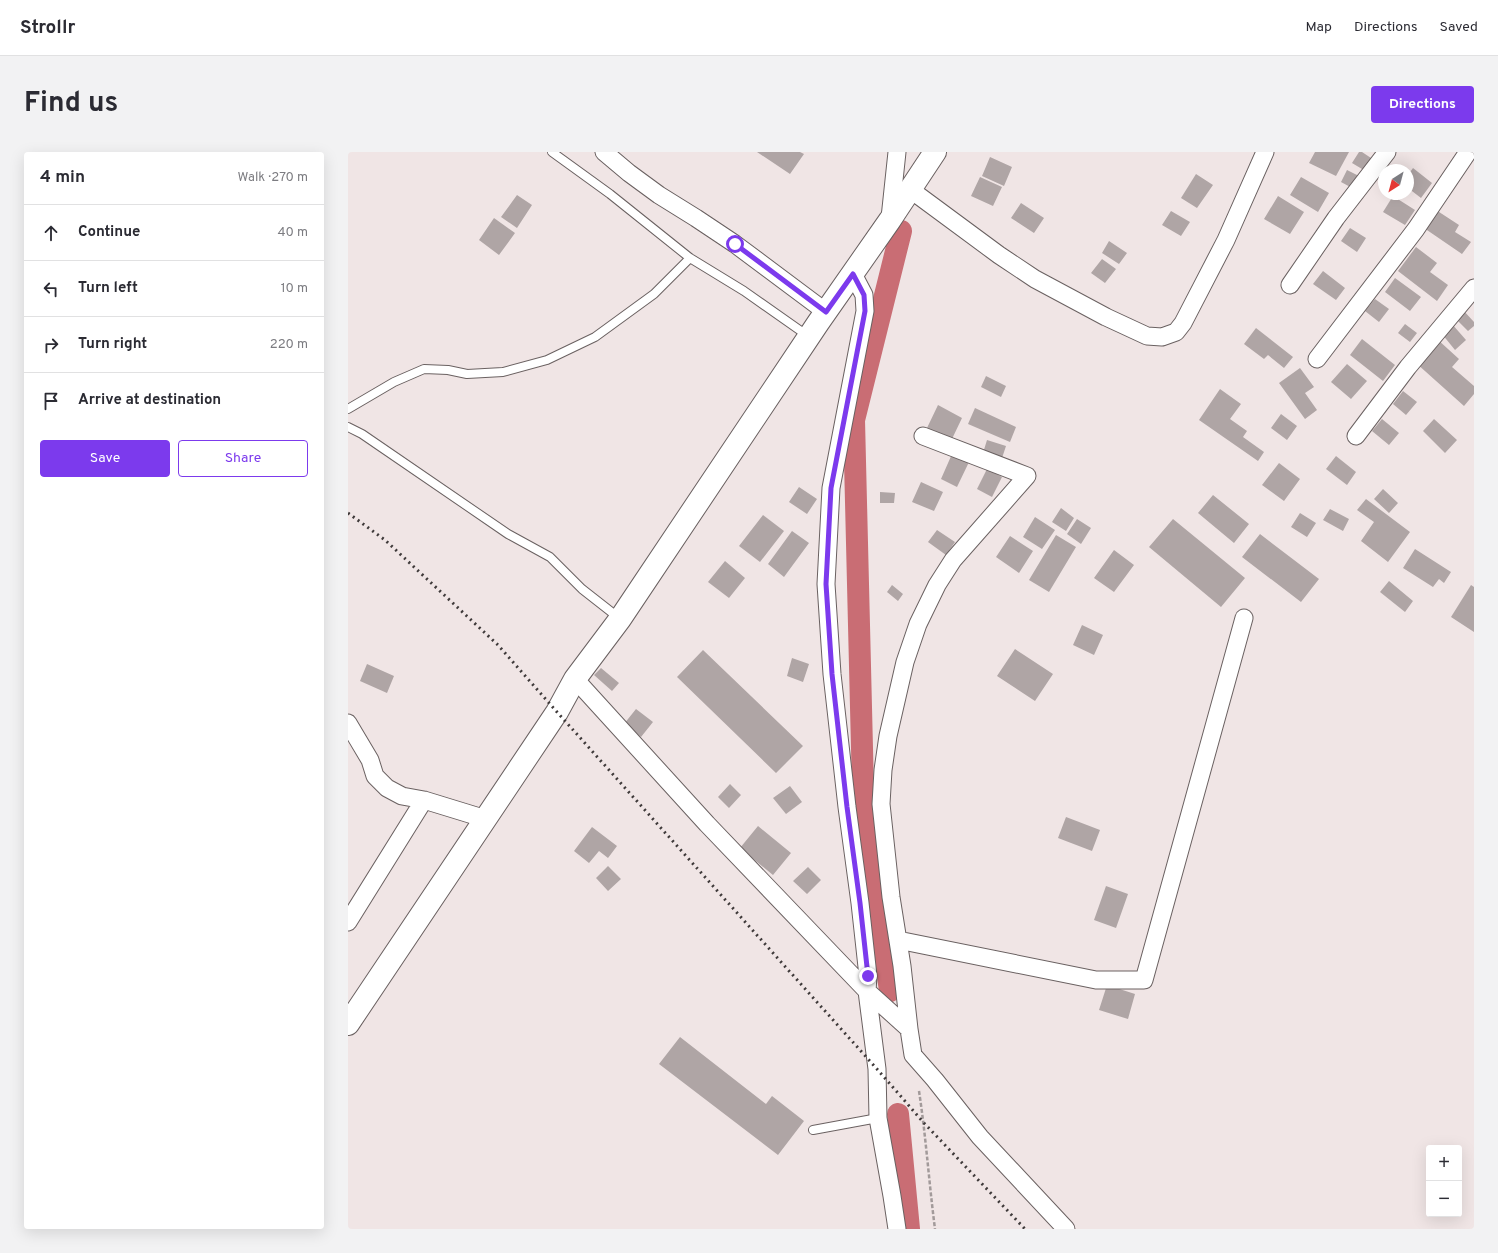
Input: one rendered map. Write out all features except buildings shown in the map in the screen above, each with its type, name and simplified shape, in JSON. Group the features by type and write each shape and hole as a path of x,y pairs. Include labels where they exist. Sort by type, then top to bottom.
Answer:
{"main road":[{"path":"348,1024 557,712 575,679 620,619 809,336 911,190 935,152"}],"street":[{"path":"604,152 659,195 735,244 826,312"},
{"path":"890,220 897,152"},
{"path":"911,190 999,256 1035,279 1106,317 1147,336 1162,337 1176,332 1183,323 1226,240 1265,152"},
{"path":"1290,285 1336,218 1387,152"},
{"path":"1317,359 1416,229 1468,152"},
{"path":"853,274 864,295 865,311 831,488 826,584 832,674 868,976 867,992 877,1069 878,1118 897,1229"},
{"path":"1356,436 1408,367 1474,288"},
{"path":"923,436 1027,476 954,560 937,585 918,624 905,662 888,736 883,770 881,804 891,897 913,1055 935,1080 980,1137 1066,1229"},
{"path":"898,940 1096,980 1144,980 1244,618"},
{"path":"575,679 707,824 867,992 909,1029"},
{"path":"348,723 370,760 375,776 387,788 402,796 424,800 486,819"},
{"path":"348,922 424,800"}],"lane":[{"path":"552,152 610,194 690,258 744,291 809,336"},
{"path":"348,409 394,382 424,369 448,370 467,374 503,372 547,360 595,337 654,294 690,258"},
{"path":"348,427 362,434 508,534 550,557 582,589 620,619"},
{"path":"813,1130 878,1118"}],"path":[{"path":"913,1055 924,1123 927,1164 935,1229"}],"waterway":[{"path":"890,991 863,789 854,420 901,231"},
{"path":"898,1114 909,1229"}],"railway":[{"path":"348,513 385,540 498,645 924,1123 1025,1229"}],"route":[{"path":"735,244 826,312 853,274 864,295 865,311 831,488 826,584 832,674 868,976"}]}
